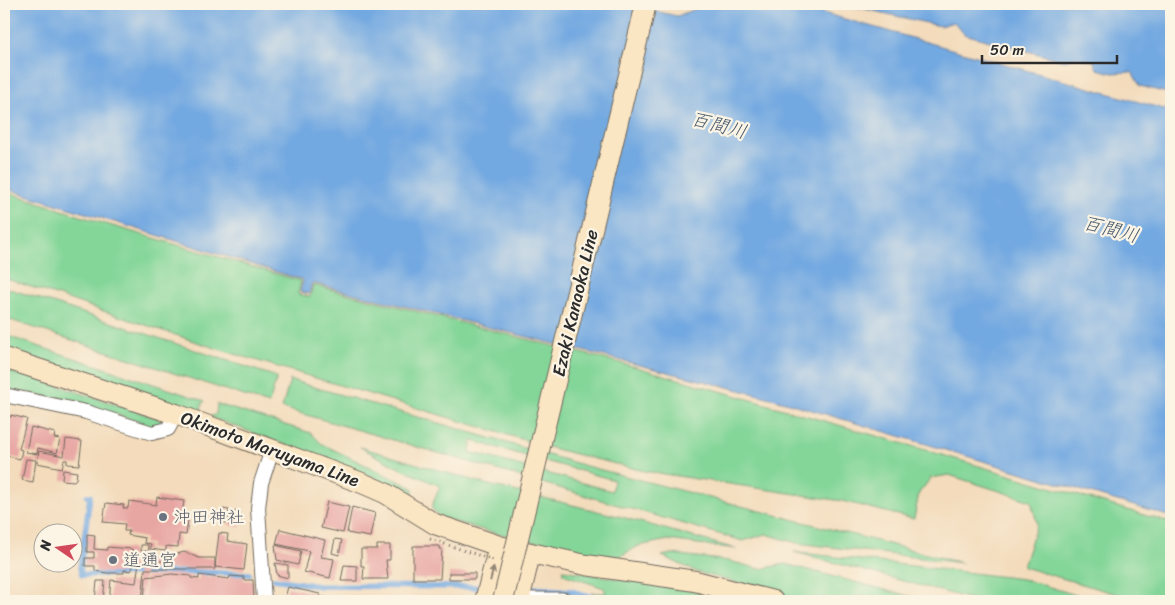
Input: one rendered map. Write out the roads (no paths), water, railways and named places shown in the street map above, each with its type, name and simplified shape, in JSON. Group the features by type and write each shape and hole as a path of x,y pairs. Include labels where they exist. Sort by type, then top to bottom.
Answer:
{"main road":[{"name":"Ezaki Kanaoka Line","path":"514,599 646,4"},
{"name":"Okimoto Maruyama Line","path":"4,358 176,414 362,483 385,494 435,524 500,554 530,554 586,565 671,576 773,601"},
{"path":"485,601 500,554"},
{"path":"514,599 530,554"}],"street":[{"path":"4,395 86,412 152,433 168,429 176,414"},
{"path":"264,601 258,508 261,483 272,450"}],"lane":[{"path":"514,599 562,596 584,601"}],"water":[{"name":"百間川","path":"4,4 625,4 677,16 706,5 742,9 745,4 811,4 813,10 1171,111 1171,517 775,399 312,283 309,294 300,292 303,280 4,188"},
{"path":"843,4 1171,4 1171,94 1140,86 1132,72 1113,73 1097,69 1094,61 1073,57 1065,61 964,34 954,22 940,26"}],"waterway":[{"path":"87,496 90,496 80,568 82,575 192,572 249,574"},
{"path":"274,579 319,586 480,587"},
{"path":"532,588 571,591 606,601"}],"place":[{"name":"沖田神社","path":"163,517"},
{"name":"道通宮","path":"113,560"}]}
